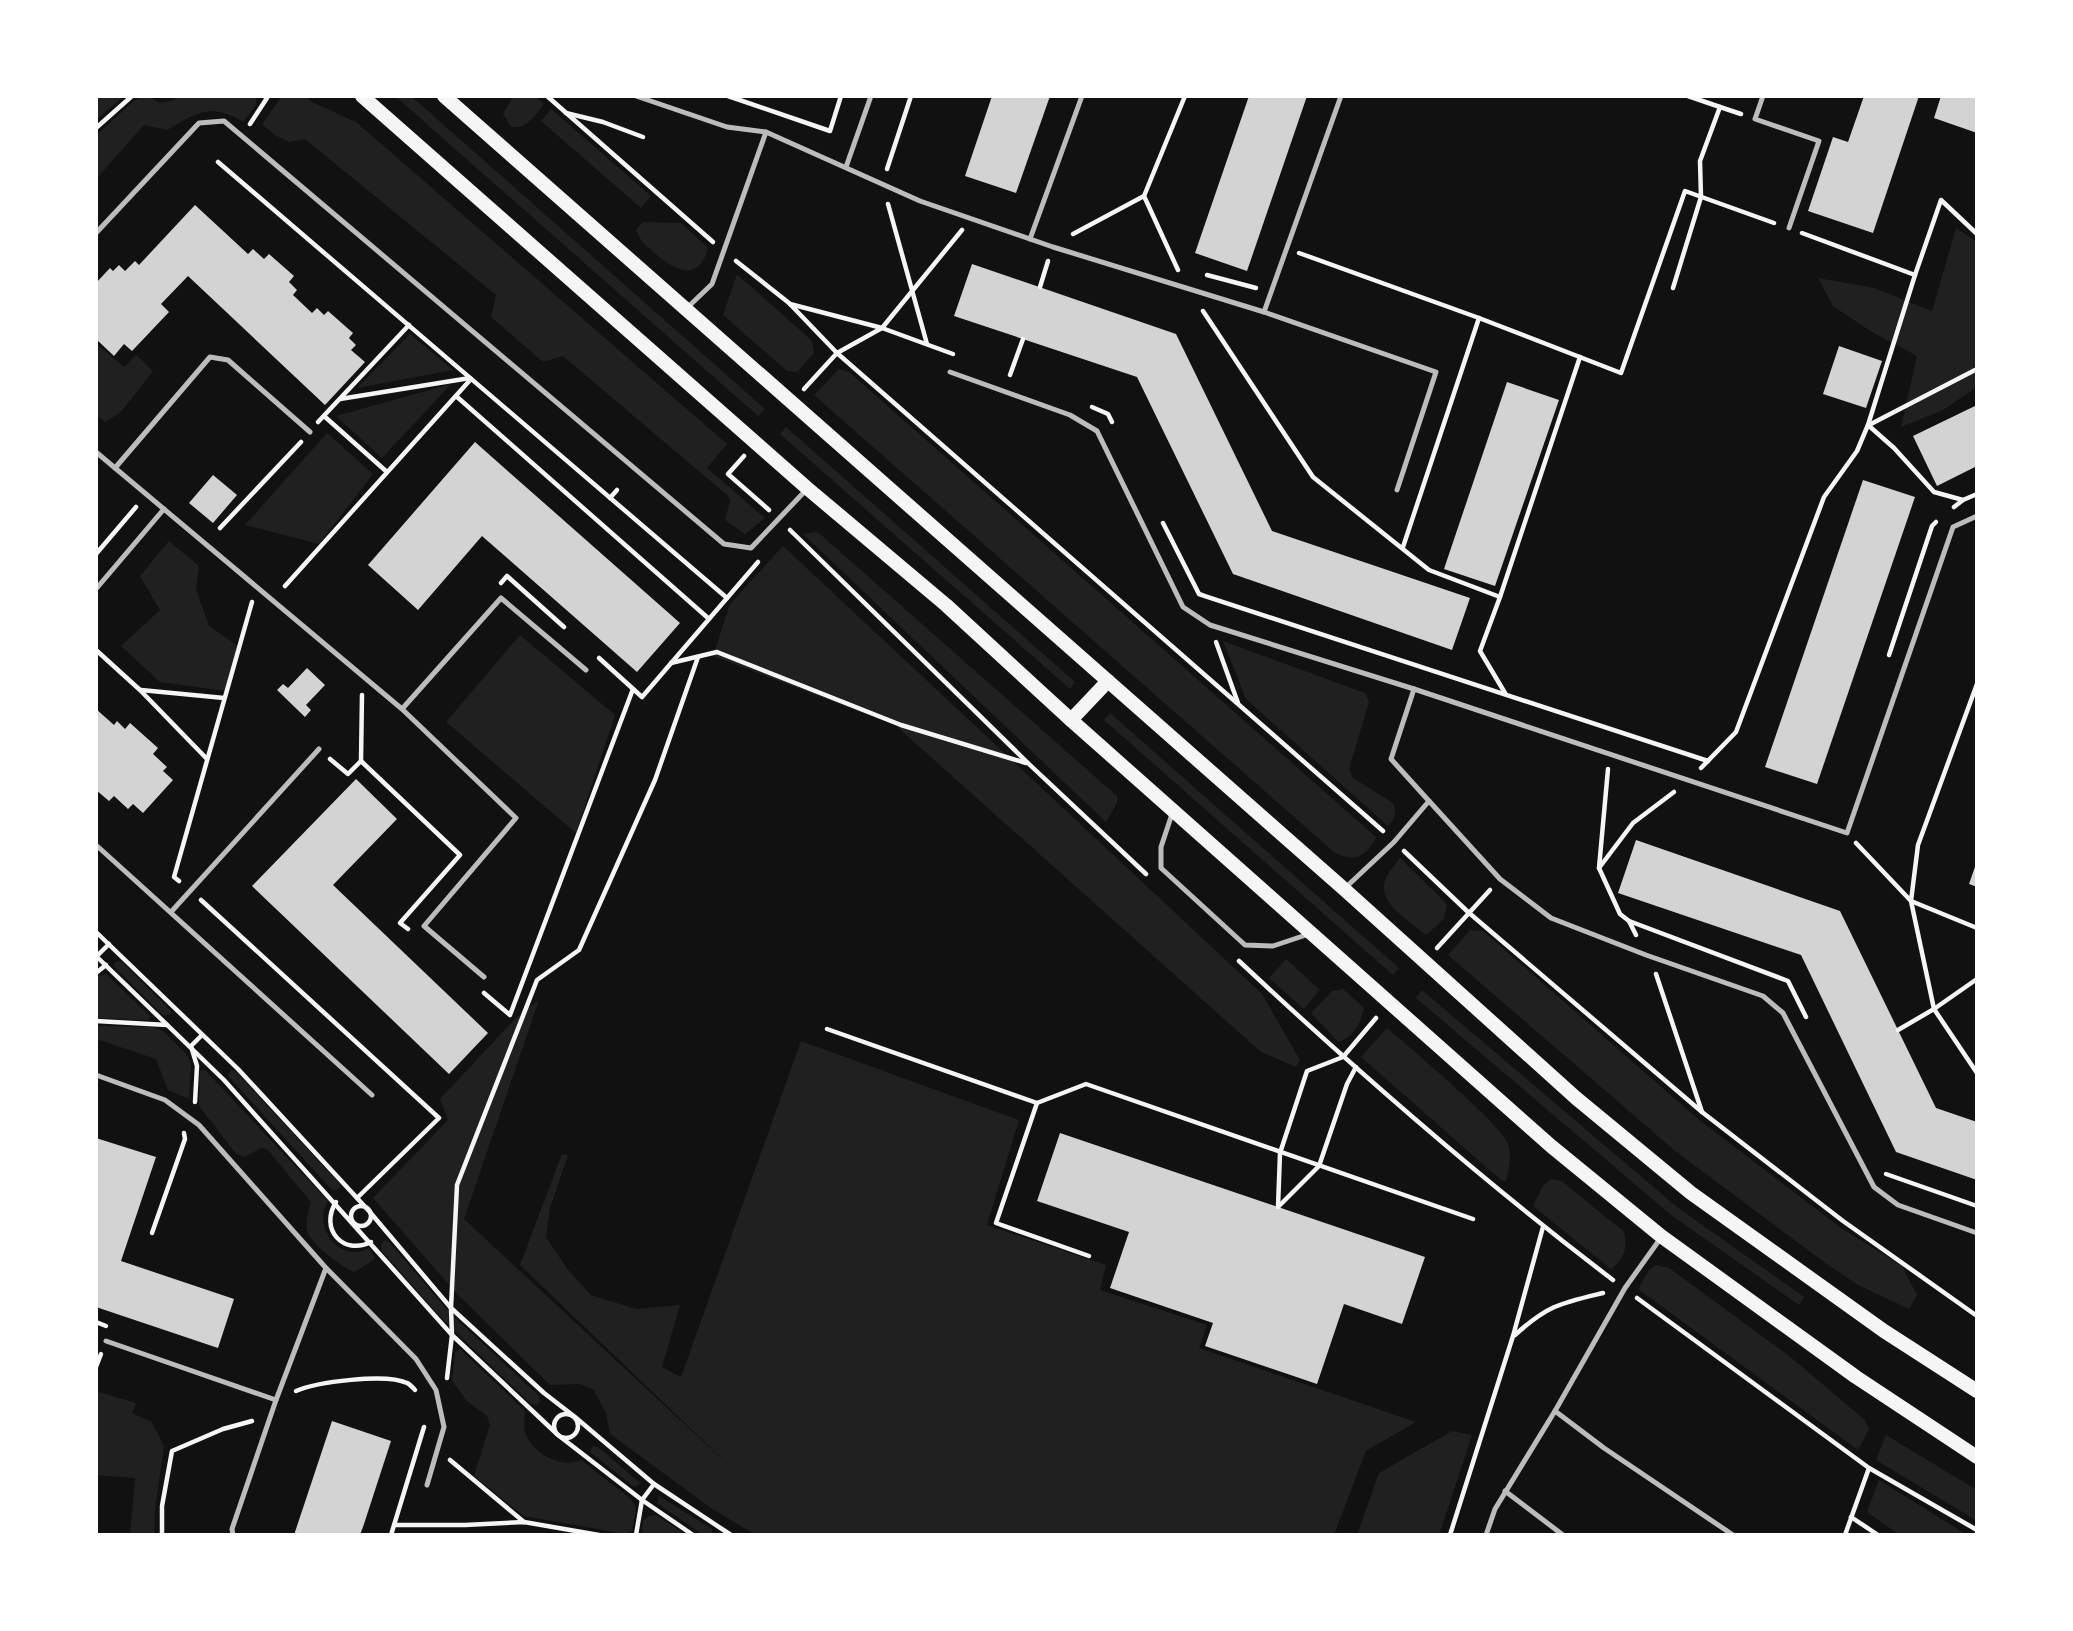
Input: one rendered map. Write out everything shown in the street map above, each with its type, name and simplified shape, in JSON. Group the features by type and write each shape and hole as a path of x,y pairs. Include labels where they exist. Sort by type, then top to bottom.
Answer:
{"main road":[{"path":"362,96 807,488 946,605 1071,720 1551,1146 1661,1236 1856,1377 1977,1457"},
{"path":"444,96 1576,1098 1691,1192 1884,1331 1977,1391"},
{"path":"1071,720 1108,681"}],"lane":[{"path":"636,96 727,127 766,132 920,201 1030,240 1264,312 1436,372 1397,490"},
{"path":"846,167 871,96"},
{"path":"1030,240 1082,96"},
{"path":"1264,312 1341,96"},
{"path":"1763,96 1755,119 1819,141 1789,228"},
{"path":"96,233 199,123 224,121 724,544 751,548 807,488"},
{"path":"686,309 712,284 766,132"},
{"path":"115,468 210,357 228,360 310,432"},
{"path":"950,372 1070,415 1097,431 1183,607 1210,625 1414,689 1847,833 1953,527 1977,516"},
{"path":"96,452 402,709 516,818 424,926 484,977"},
{"path":"96,589 164,509"},
{"path":"402,709 501,598 586,670"},
{"path":"1414,689 1391,759 1500,879 1551,918 1763,996 1783,1013 1874,1187 1898,1205 1977,1233"},
{"path":"171,912 319,749"},
{"path":"1343,889 1394,842 1429,801"},
{"path":"1173,811 1161,847 1161,868 1245,945 1273,946 1311,934"},
{"path":"96,845 372,1095"},
{"path":"96,1075 165,1100 193,1120 326,1268 416,1360 436,1390 444,1427 427,1485"},
{"path":"1486,1535 1505,1491 1555,1411 1625,1288 1661,1236"},
{"path":"233,1535 232,1529 276,1400 326,1268"},
{"path":"106,1341 276,1400"},
{"path":"1555,1411 1604,1448 1733,1535"},
{"path":"1505,1491 1563,1535"}],"path":[{"path":"96,128 132,96"},
{"path":"240,135 267,98 264,96"},
{"path":"547,96 724,252 789,303 836,353 1238,704 1394,842 1468,912 1702,1112 1843,1221 1977,1316"},
{"path":"728,96 830,131 841,96"},
{"path":"911,96 882,183 928,345"},
{"path":"1073,234 1144,196 1185,96"},
{"path":"1688,96 1755,119"},
{"path":"1673,288 1701,197 1700,161 1720,107"},
{"path":"565,112 643,136"},
{"path":"218,162 727,598 642,697"},
{"path":"1286,249 1479,318 1621,373 1685,191 1915,275"},
{"path":"1144,196 1189,289 1312,477 1429,570 1500,597"},
{"path":"1599,868 1633,823 1689,780 1736,732 1824,497 1857,451 1868,425 1941,200 1977,234"},
{"path":"836,353 882,328 971,219"},
{"path":"1040,287 1053,247"},
{"path":"789,303 882,328 962,358"},
{"path":"1402,547 1479,318"},
{"path":"1010,375 1023,339"},
{"path":"1505,694 1480,652 1580,357"},
{"path":"1868,425 1977,369"},
{"path":"998,370 1020,379"},
{"path":"285,586 471,378"},
{"path":"340,398 471,378"},
{"path":"456,396 708,618"},
{"path":"1085,404 1108,414 1114,426"},
{"path":"324,416 387,472"},
{"path":"1868,425 1934,492 1970,502"},
{"path":"610,498 617,490"},
{"path":"96,554 139,503"},
{"path":"1162,522 1199,594 1238,704"},
{"path":"788,528 1030,765 1150,877"},
{"path":"174,877 256,587"},
{"path":"1199,594 1708,761"},
{"path":"96,650 140,690 208,760"},
{"path":"670,664 717,652 901,724 1030,765"},
{"path":"162,1535 162,1506 172,1451 223,1429 290,1411 297,1390 348,1380 389,1379 408,1383 422,1398 436,1390 448,1376 453,1335 451,1308 457,1185 537,980 579,950 655,780 698,657"},
{"path":"319,749 348,774 360,761 364,677"},
{"path":"1977,684 1918,845 1911,901 1934,1009 1977,1073"},
{"path":"480,990 510,1015 633,689"},
{"path":"140,690 224,698"},
{"path":"1610,754 1599,868 1620,914 1629,921 1788,981 1812,1029"},
{"path":"360,761 460,855 400,923 410,931"},
{"path":"1847,833 1911,901 1977,928"},
{"path":"204,903 439,1118 357,1198"},
{"path":"1629,921 1658,977 1702,1112"},
{"path":"96,932 238,1069 369,1211 451,1308 544,1394 654,1484 731,1535"},
{"path":"109,944 96,956 191,1046 336,1202 453,1335 558,1435 642,1500 693,1535"},
{"path":"1229,951 1343,1057 1543,1227 1869,1468 1977,1530"},
{"path":"96,973 106,965"},
{"path":"1898,1030 1977,979"},
{"path":"96,1021 168,1026"},
{"path":"827,1029 1037,1103 1086,1084 1473,1219"},
{"path":"191,1046 202,1035"},
{"path":"152,1233 185,1139 183,1128 193,1120 197,1066 191,1046"},
{"path":"1343,1057 1307,1071 1280,1153 1278,1207 1319,1166 1347,1084 1356,1067"},
{"path":"1037,1103 996,1223 1089,1256"},
{"path":"1883,1173 1977,1206"},
{"path":"336,1202 330,1211 332,1233 351,1246 362,1247 371,1242"},
{"path":"362,1207 369,1211 367,1224 360,1226 354,1223 351,1216 355,1209 362,1207"},
{"path":"1450,1535 1513,1336 1543,1227"},
{"path":"1513,1336 1538,1314 1562,1303 1625,1288"},
{"path":"565,1413 575,1417 579,1425 576,1434 568,1438 558,1435 554,1427 557,1418 565,1413"},
{"path":"391,1535 427,1418"},
{"path":"420,1442 437,1450 524,1522"},
{"path":"1845,1535 1869,1468"},
{"path":"636,1535 642,1500 654,1484"},
{"path":"1851,1517 1878,1535"},
{"path":"394,1525 524,1522 600,1535"}],"shaded area":[{"path":"96,96 124,96 96,120"},
{"path":"142,96 148,96 160,103 174,100 178,96 253,96 256,98 256,105 243,122 222,112 213,111 195,115 167,130 144,125 96,179 96,135"},
{"path":"282,96 306,96 312,102 356,122 727,444 707,468 765,518 745,534 725,520 730,501 728,496 563,356 543,362 491,317 496,295 305,139 289,142 262,124"},
{"path":"395,96 411,96 765,409 758,416"},
{"path":"513,96 535,96 544,104 526,124 511,127 503,114"},
{"path":"551,109 651,196 641,208 541,121"},
{"path":"643,222 681,223 708,248 700,265 694,269 680,269 658,256 645,244 636,230"},
{"path":"1956,228 1977,242 1977,387 1943,410 1901,427 1917,356 1872,332 1833,306 1818,278 1874,288 1932,311"},
{"path":"737,274 812,341 814,353 797,372 787,371 723,315"},
{"path":"410,334 453,370 357,388"},
{"path":"96,344 124,367 136,355 153,371 120,413 105,422 96,415"},
{"path":"839,369 849,372 1376,837 1368,850 1354,857 1335,853 814,395"},
{"path":"451,384 382,458 336,416"},
{"path":"786,427 1075,682 1070,689 780,434"},
{"path":"327,433 373,474 319,544 245,525"},
{"path":"815,532 1117,796 1117,803 1106,822 803,534"},
{"path":"169,541 199,566 196,589 209,626 241,648 225,691 160,682 121,646 160,610 140,576"},
{"path":"783,546 1262,994 1300,1060 1296,1067 1261,1052 895,725 713,656 730,604"},
{"path":"520,635 615,715 576,833 446,722"},
{"path":"1223,641 1365,693 1369,702 1349,769 1353,778 1393,803 1395,815 1388,826 1246,699"},
{"path":"1110,713 1399,968 1393,975 1104,720"},
{"path":"1400,858 1447,904 1444,919 1426,935 1395,910 1385,894 1387,876"},
{"path":"1470,930 1483,931 1698,1119 1841,1228 1902,1266 1917,1295 1909,1309 1858,1285 1824,1262 1674,1150 1448,955"},
{"path":"1286,959 1320,990 1304,1009 1269,978"},
{"path":"117,961 122,962 171,1014 164,1016 115,968"},
{"path":"106,974 150,1016 149,1020 96,1018 96,977"},
{"path":"1343,989 1364,1008 1356,1029 1338,1042 1311,1013 1332,991"},
{"path":"1422,990 1677,1207 1804,1297 1799,1305 1671,1215 1416,998"},
{"path":"539,1000 464,1219 737,1473 520,1265 562,1154 568,1155 550,1208 546,1237 568,1270 591,1295 636,1309 680,1305 662,1367 681,1377 801,1041 1019,1120 987,1225 1106,1265 1100,1290 1207,1325 1199,1348 1416,1422 1366,1451 1334,1535 756,1535 711,1508 610,1434 606,1413 593,1389 579,1384 550,1385 458,1295 373,1198 448,1120 440,1099 515,1019"},
{"path":"96,1026 152,1027 163,1031 187,1055 191,1064 189,1099 168,1090 156,1059 96,1039"},
{"path":"1387,1028 1502,1134 1510,1153 1506,1181 1502,1181 1361,1057"},
{"path":"205,1070 328,1201 323,1221 332,1240 348,1251 359,1252 369,1248 375,1259 354,1272 320,1248 309,1235 307,1227 311,1202 267,1149 261,1148 245,1157 236,1154 199,1106 200,1071"},
{"path":"231,1070 235,1071 340,1184 340,1188 335,1191 331,1189 228,1076"},
{"path":"1551,1179 1562,1181 1624,1232 1624,1252 1611,1269 1533,1206 1543,1186"},
{"path":"385,1240 449,1312 539,1396 537,1405 531,1404 442,1319 381,1250"},
{"path":"1656,1265 1669,1268 1788,1355 1864,1419 1869,1429 1858,1450 1638,1289 1649,1270"},
{"path":"460,1349 524,1410 525,1432 534,1447 556,1461 565,1463 581,1460 631,1499 636,1507 632,1531 625,1534 524,1516 474,1476 490,1425 487,1416 467,1401 452,1381 455,1352"},
{"path":"96,1391 136,1403 132,1413 152,1422 164,1446 154,1535 130,1535 135,1478 96,1475"},
{"path":"1452,1431 1472,1435 1439,1535 1357,1535 1379,1473"},
{"path":"1886,1435 1977,1490 1977,1521 1876,1460"},
{"path":"593,1446 598,1447 640,1483 633,1486 590,1452"},
{"path":"1879,1480 1967,1535 1900,1535 1867,1512"},
{"path":"659,1496 712,1529 712,1535 703,1535 657,1503"},
{"path":"656,1515 686,1535 642,1535 643,1521"}],"building":[{"path":"992,96 1050,96 1016,193 965,176"},
{"path":"1249,96 1307,96 1247,271 1195,253"},
{"path":"1864,96 1919,96 1873,233 1808,211 1833,137 1848,142"},
{"path":"1941,96 1977,96 1977,133 1934,118"},
{"path":"195,205 248,254 253,249 264,259 269,254 294,276 289,282 297,290 293,295 312,313 317,308 324,315 328,311 353,333 349,338 356,345 351,350 365,362 325,405 188,276 161,304 169,312 132,351 124,344 114,356 96,339 96,283 110,268 113,271 119,265 125,271 135,261 139,265"},
{"path":"972,264 1176,334 1272,531 1470,598 1452,650 1233,574 1137,377 954,316"},
{"path":"1839,346 1882,361 1866,408 1823,394"},
{"path":"1507,382 1559,400 1495,586 1444,569"},
{"path":"1977,405 1977,466 1937,486 1913,436"},
{"path":"475,442 680,623 637,672 482,536 418,610 368,565"},
{"path":"213,475 237,495 213,523 189,503"},
{"path":"1863,480 1915,497 1817,784 1765,767"},
{"path":"307,668 325,685 306,705 311,710 305,717 277,690 283,684 288,688"},
{"path":"96,709 114,725 117,721 125,729 130,723 158,748 153,754 167,767 163,771 173,780 143,813 133,804 128,809 114,796 109,801 96,790"},
{"path":"356,779 397,819 333,885 488,1033 449,1074 252,886"},
{"path":"1636,840 1840,911 1936,1108 1977,1122 1977,1180 1896,1152 1801,955 1618,893"},
{"path":"1977,864 1977,887 1969,884"},
{"path":"1060,1133 1425,1257 1402,1324 1344,1304 1317,1384 1205,1346 1213,1323 1110,1288 1129,1232 1037,1201"},
{"path":"96,1138 156,1157 121,1261 234,1299 218,1348 96,1307"},
{"path":"332,1421 391,1441 364,1524 360,1535 294,1535"}]}
